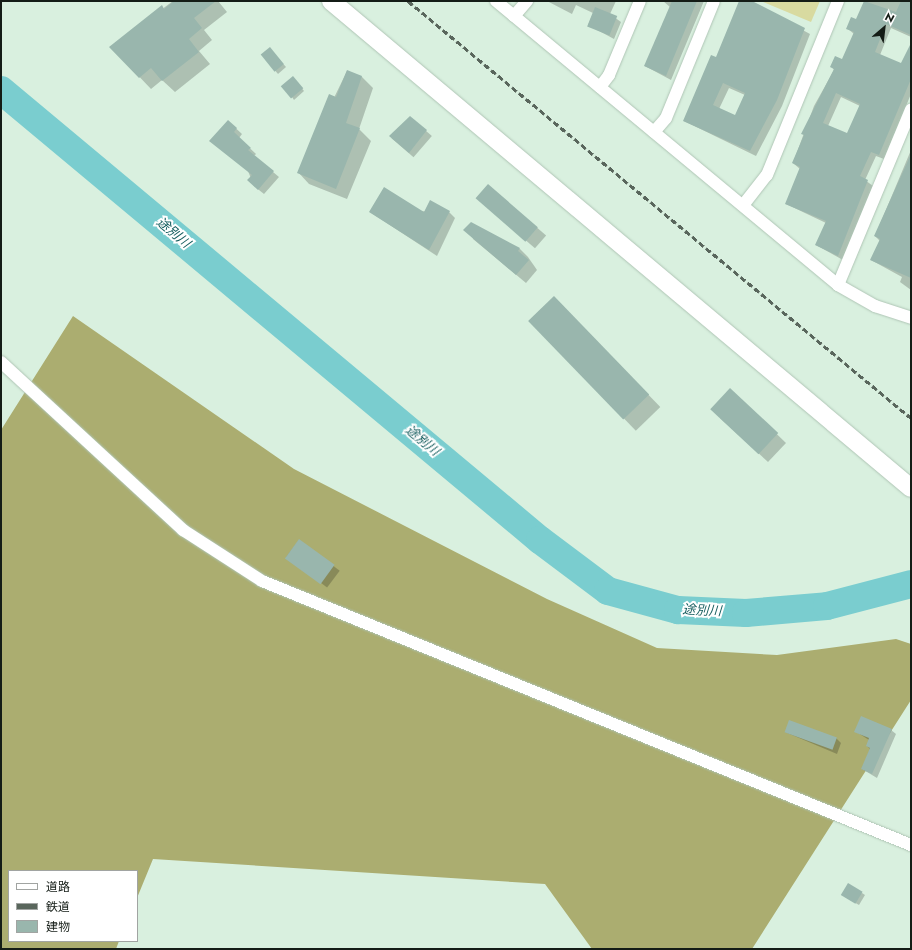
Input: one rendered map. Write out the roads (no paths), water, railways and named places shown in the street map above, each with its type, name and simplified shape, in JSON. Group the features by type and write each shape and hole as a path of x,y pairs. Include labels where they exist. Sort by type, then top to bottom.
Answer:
{"street":[{"path":"331,1 911,488"},
{"path":"496,1 654,132 744,204 838,285 875,306 911,318"},
{"path":"514,16 527,1"},
{"path":"600,87 609,75 640,1"},
{"path":"654,132 666,118 714,1"},
{"path":"744,204 767,174 838,1"},
{"path":"838,285 911,110"},
{"path":"1,362 182,530 262,581 911,845"}],"waterway":[{"name":"途別川","path":"1,90 540,540 608,591 678,610 746,613 827,606 911,584"}],"railway":[{"path":"408,1 911,418"}]}
